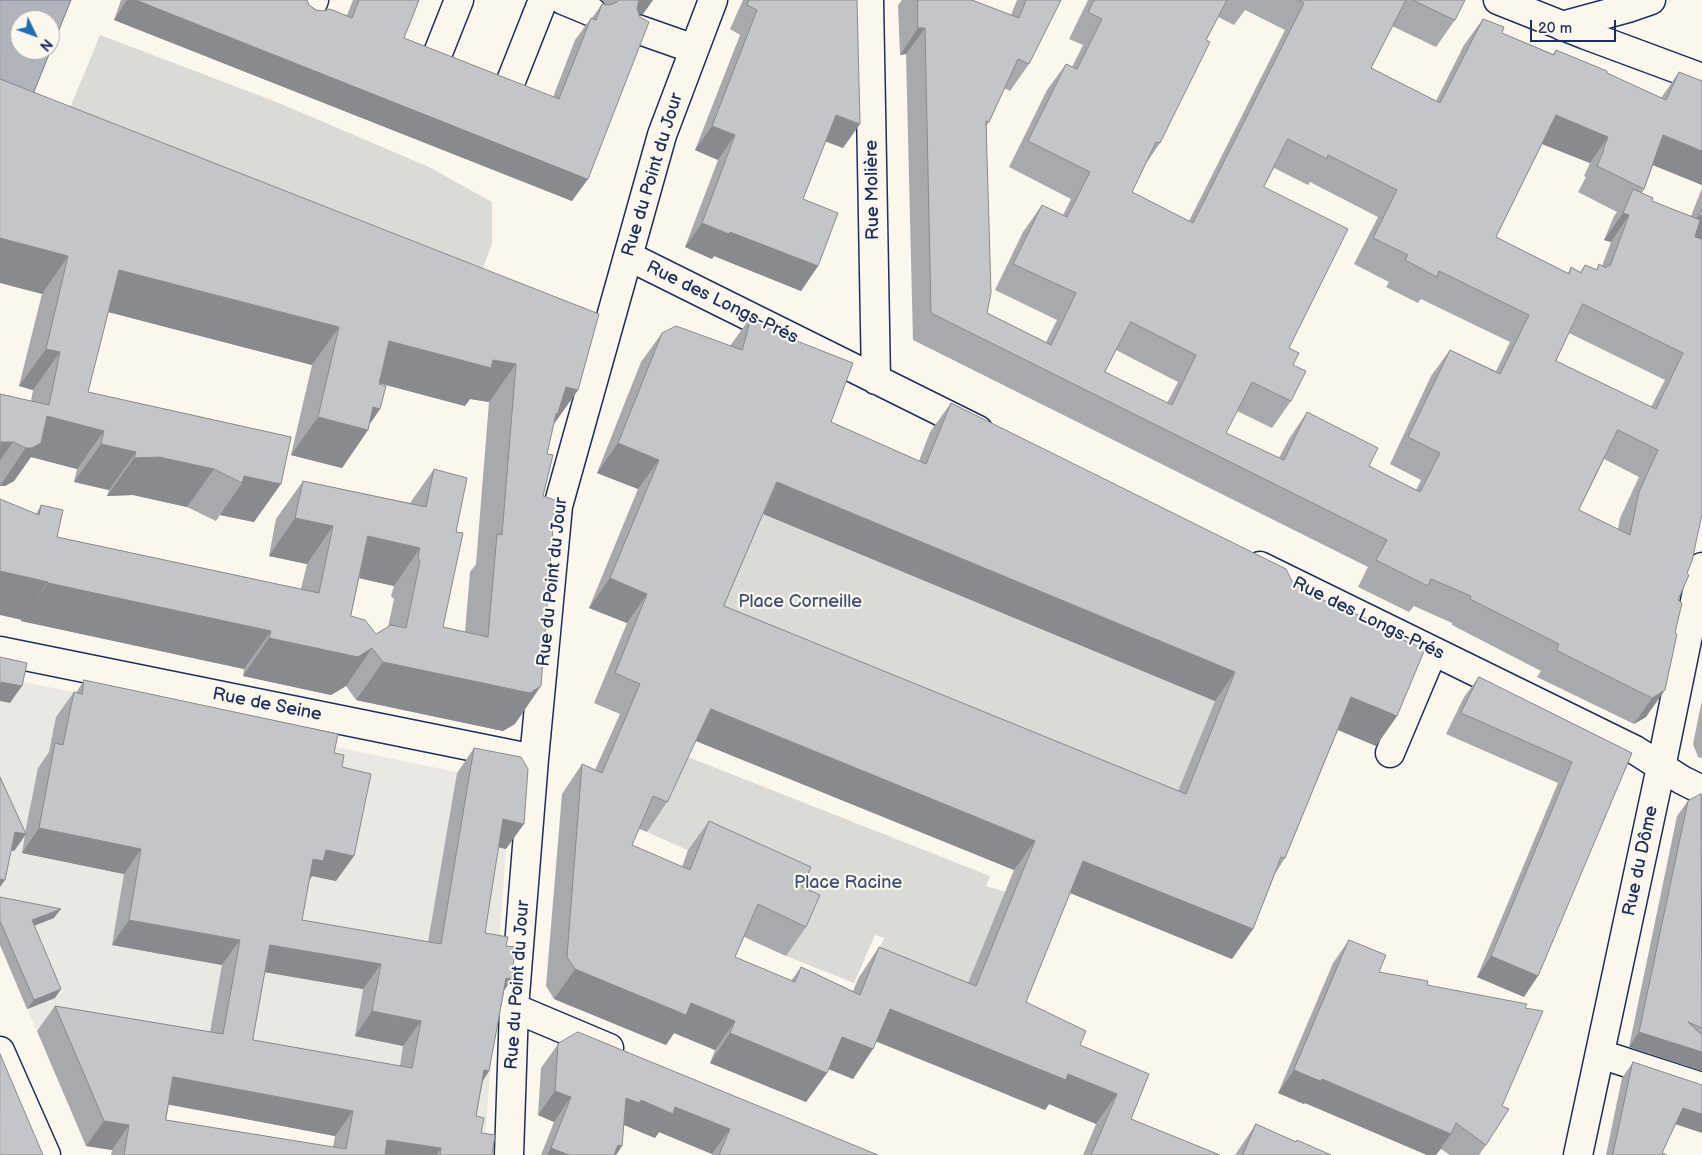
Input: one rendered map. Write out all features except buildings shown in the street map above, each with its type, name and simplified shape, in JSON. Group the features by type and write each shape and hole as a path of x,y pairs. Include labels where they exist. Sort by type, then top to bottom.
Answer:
{"street":[{"path":"436,58 460,0"},
{"path":"509,86 543,0"},
{"path":"563,0 592,12"},
{"name":"Rue du Point du Jour","path":"509,1155 514,1008 534,759 558,506 662,135 713,0"},
{"name":"Rue Molière","path":"869,0 876,380"},
{"path":"1498,0 1702,78"},
{"path":"1562,26 1651,0"},
{"path":"637,29 694,49"},
{"name":"Rue des Longs-Prés","path":"628,256 999,440"},
{"name":"Rue des Longs-Prés","path":"1240,557 1636,750 1682,780 1702,790"},
{"name":"Rue du Dôme","path":"1578,1155 1662,767 1702,566"},
{"path":"1390,753 1433,650"},
{"name":"Rue de Seine","path":"0,651 534,759"},
{"path":"514,1008 630,1056"},
{"path":"0,1051 5,1078 46,1155"},
{"path":"1600,1054 1702,1087"}],"shaded area":[{"path":"0,0 71,0 60,27 60,10 10,10 10,60 47,60 29,104 0,93"},
{"path":"0,677 504,782 510,794 484,1155 246,1119 60,1085 0,945"}],"green space":[{"path":"100,35 274,101 429,167 492,202 492,244 473,293 61,130"},
{"name":"Place Corneille","path":"756,511 1215,701 1165,823 703,636"},
{"name":"Place Racine","path":"683,755 990,876 986,886 1006,892 967,987 878,952 884,938 875,935 854,983 786,956 790,896 647,832"}]}
